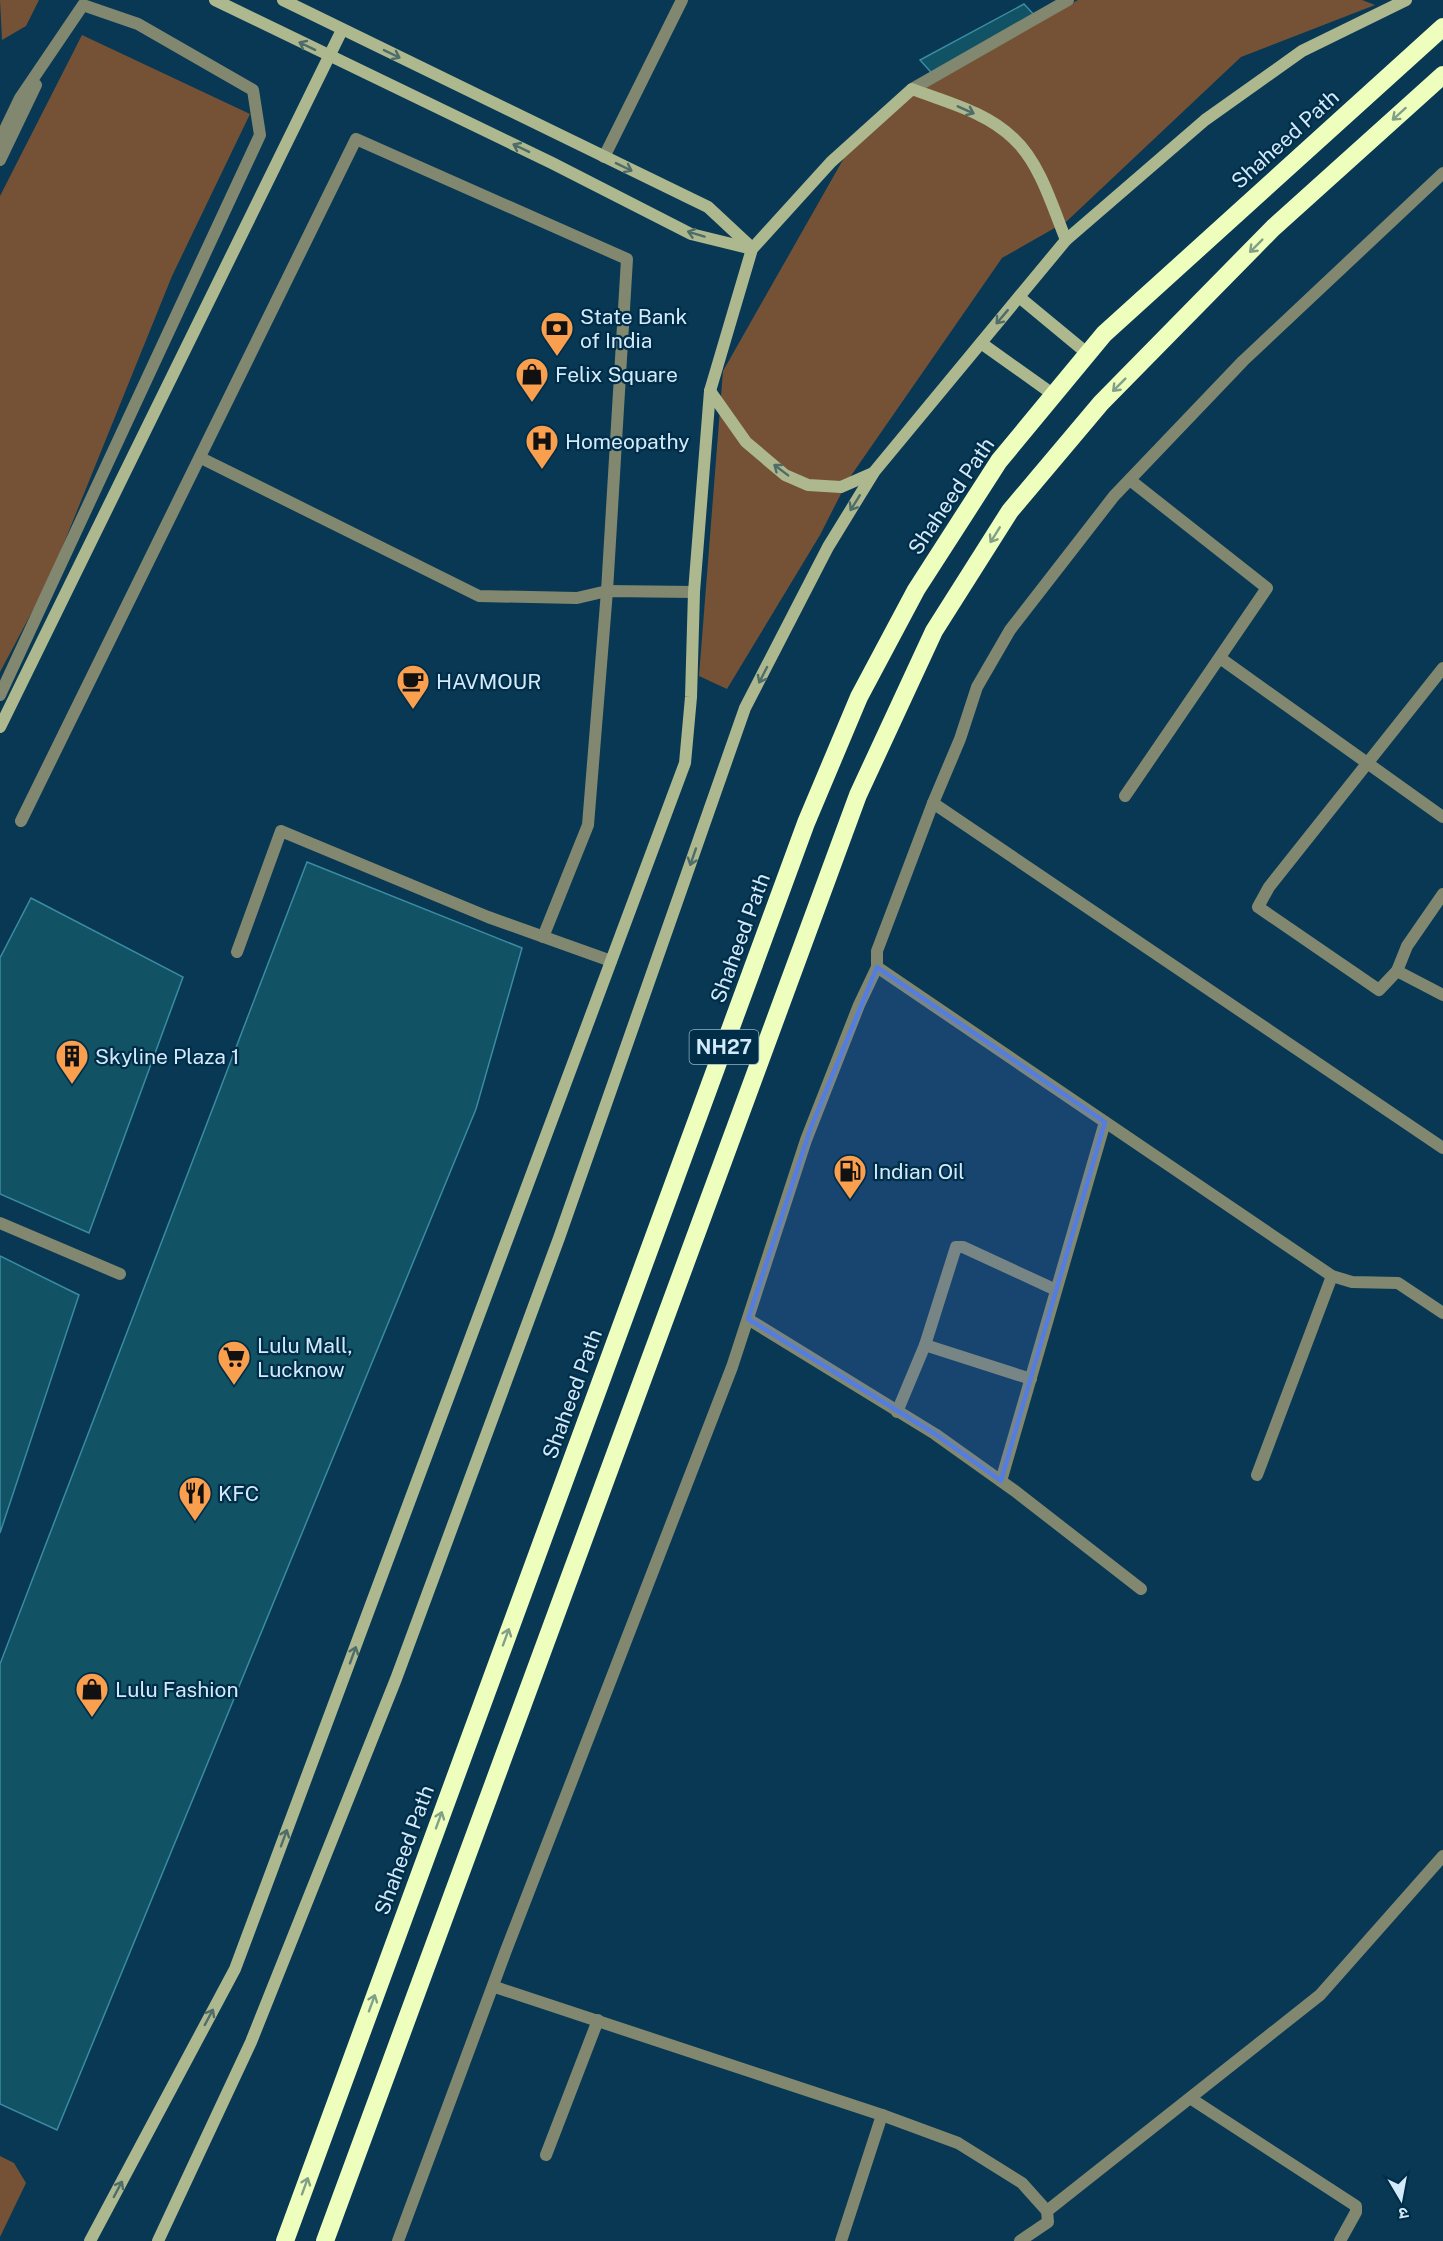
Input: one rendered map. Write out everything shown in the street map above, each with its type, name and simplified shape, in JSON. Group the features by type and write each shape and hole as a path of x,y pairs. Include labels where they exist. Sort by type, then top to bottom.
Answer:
{"highway":[{"name":"Shaheed Path","path":"285,2241 810,813 859,697 916,590 999,461 1104,334 1443,27"},
{"name":"NH27","path":"325,2241 858,795 934,631 1010,511 1101,403 1273,228 1443,75"}],"street":[{"path":"0,160 77,0"},
{"path":"215,0 552,163 691,234 752,249"},
{"path":"283,0 708,207 752,249"},
{"path":"604,157 682,0"},
{"path":"90,2241 235,1969 685,763 691,697 694,592 710,391 752,249 831,162 912,89 1068,0"},
{"path":"158,2241 251,2042 396,1679 559,1238 745,708 828,547 874,472 1066,240 1205,120 1302,51 1406,0"},
{"path":"0,140 20,98 83,5 138,24 253,90 260,135 0,695"},
{"path":"0,727 342,30"},
{"path":"912,89 987,119 1015,139 1042,180 1066,240"},
{"path":"21,821 356,139 627,258 607,591 588,825 543,937"},
{"path":"398,2241 732,1367 806,1140 859,1005 877,967 877,951 933,803 960,739 976,687 1010,630 1062,560 1130,480 1243,361 1443,173"},
{"path":"1019,297 1088,354"},
{"path":"981,343 1054,395"},
{"path":"710,391 746,442 785,475 808,485 841,487 874,472"},
{"path":"201,458 479,596 577,598 607,591 694,592"},
{"path":"1125,796 1267,588 1130,480"},
{"path":"1220,658 1366,765 1443,817"},
{"path":"1443,668 1269,887 1258,907 1379,990 1397,971 1407,945 1443,894"},
{"path":"933,803 1443,1148"},
{"path":"237,952 282,831 421,890 611,961"},
{"path":"877,967 1332,1276 1352,1282 1398,1283 1443,1313"},
{"path":"1397,971 1443,995"},
{"path":"1001,1481 1105,1122"},
{"path":"0,1223 120,1274"},
{"path":"897,1412 924,1345 956,1247 963,1247 1056,1290"},
{"path":"1257,1475 1332,1276"},
{"path":"748,1319 935,1434 1001,1481 1142,1589"},
{"path":"924,1345 1031,1379"},
{"path":"1047,2211 1320,1995 1443,1856"},
{"path":"495,1987 882,2115 958,2143 1022,2183 1047,2211 1048,2222 1020,2241"},
{"path":"546,2155 598,2020"},
{"path":"1190,2098 1356,2206 1356,2212 1340,2241"},
{"path":"841,2241 882,2115"}],"highlighted area":[{"path":"877,967 1105,1122 1001,1481 935,1434 748,1319 811,1127"}],"shaded area":[{"path":"0,0 39,0 26,26 2,40"},
{"path":"1078,0 1362,0 1375,5 1241,57 1067,221 1002,258 848,480 820,535 727,689 699,676 723,371 861,128 980,53"},
{"path":"82,35 250,114 172,276 49,580 0,672 0,196"},
{"path":"0,2156 14,2163 26,2183 0,2237"}],"building":[{"path":"1024,4 1037,18 938,80 920,60"},
{"name":"Lulu Mall, Lucknow","path":"307,862 522,948 476,1109 57,2130 0,2104 0,1664"},
{"name":"Skyline Plaza 1","path":"31,898 183,977 89,1233 0,1194 0,958"},
{"path":"0,1256 79,1295 0,1533"}],"place":[{"name":"State Bank of India","path":"557,357"},
{"name":"Felix Square","path":"532,403"},
{"name":"Homeopathy","path":"542,470"},
{"name":"HAVMOUR","path":"413,710"},
{"name":"Skyline Plaza 1","path":"72,1085"},
{"name":"Indian Oil","path":"850,1200"},
{"name":"Lulu Mall, Lucknow","path":"234,1386"},
{"name":"KFC","path":"195,1522"},
{"name":"Lulu Fashion","path":"92,1718"}]}
